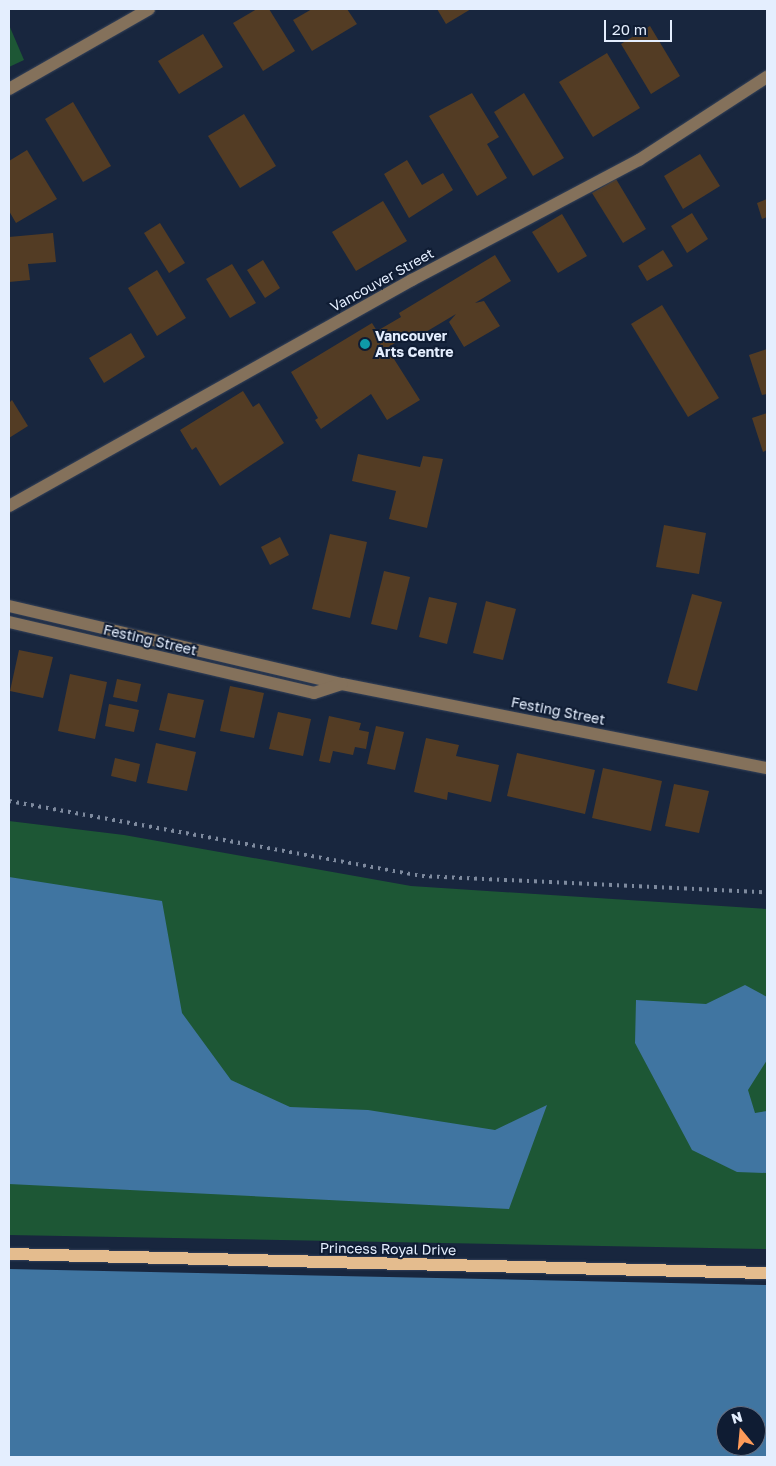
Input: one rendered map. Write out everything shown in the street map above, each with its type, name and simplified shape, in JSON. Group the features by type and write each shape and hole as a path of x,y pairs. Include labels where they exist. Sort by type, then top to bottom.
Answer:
{"main road":[{"name":"Princess Royal Drive","path":"9,1254 767,1274"}],"street":[{"path":"9,88 149,9"},
{"name":"Vancouver Street","path":"9,506 412,280 639,160 767,77"},
{"name":"Festing Street","path":"9,606 342,684 767,768"},
{"name":"Festing Street","path":"9,622 314,693 342,684"}],"green space":[{"path":"9,25 24,60 9,67"},
{"path":"9,821 124,835 411,886 767,909 767,1249 9,1235"}],"water":[{"path":"9,877 162,901 182,1013 231,1080 290,1107 368,1110 495,1130 547,1105 509,1209 9,1184"},
{"path":"745,985 767,997 767,1060 748,1090 755,1113 767,1111 767,1173 737,1172 692,1150 635,1043 636,1000 706,1004"},
{"path":"9,1269 767,1285 767,1457 9,1457"}],"building":[{"path":"257,9 269,9 295,51 263,71 233,23"},
{"path":"312,9 347,9 357,24 312,51 293,20"},
{"path":"437,9 471,9 446,24"},
{"path":"650,26 680,76 651,94 621,44"},
{"path":"203,34 223,67 179,94 158,61"},
{"path":"607,53 640,108 593,137 559,82"},
{"path":"472,93 499,137 487,144 507,178 477,196 429,116"},
{"path":"524,93 564,158 533,176 494,112"},
{"path":"73,102 111,166 83,182 45,119"},
{"path":"244,114 276,166 240,188 208,136"},
{"path":"27,150 57,199 16,223 9,211 9,161"},
{"path":"700,154 720,186 683,209 664,176"},
{"path":"407,160 422,185 443,173 453,190 409,218 384,174"},
{"path":"616,179 646,229 623,243 592,193"},
{"path":"767,199 767,217 762,219 757,203"},
{"path":"383,201 407,241 356,271 332,232"},
{"path":"692,213 708,239 687,253 671,226"},
{"path":"562,214 587,256 558,273 532,232"},
{"path":"160,223 185,263 169,273 144,233"},
{"path":"53,233 56,262 28,264 30,280 9,282 9,237"},
{"path":"663,250 673,266 647,281 638,266"},
{"name":"Vancouver Arts Centre","path":"495,255 511,281 475,303 484,301 500,326 464,347 449,322 456,314 414,339 411,333 387,348 420,400 387,420 371,394 321,429 315,420 318,418 291,372 372,323 377,331 401,317 399,313"},
{"path":"263,260 280,288 265,298 247,270"},
{"path":"232,264 256,303 230,318 206,279"},
{"path":"157,270 186,318 157,336 128,288"},
{"path":"662,305 719,398 688,417 631,324"},
{"path":"131,333 145,357 104,383 89,358"},
{"path":"767,349 767,394 762,395 749,355"},
{"path":"243,391 253,407 259,403 284,443 220,486 196,447 192,450 180,430"},
{"path":"12,400 28,426 9,438 9,403"},
{"path":"767,413 767,450 763,452 752,418"},
{"path":"358,454 420,467 423,456 443,459 427,528 389,519 396,491 352,481"},
{"path":"664,525 706,533 699,574 656,567"},
{"path":"330,534 367,542 350,618 312,609"},
{"path":"280,537 289,555 270,565 261,547"},
{"path":"384,571 410,577 397,630 371,624"},
{"path":"692,594 722,602 697,691 667,683"},
{"path":"429,597 457,603 447,644 419,637"},
{"path":"486,601 516,609 503,660 473,653"},
{"path":"19,650 53,657 43,698 10,691"},
{"path":"70,674 107,682 95,739 58,731"},
{"path":"117,679 141,684 137,702 113,697"},
{"path":"230,686 264,693 254,738 220,731"},
{"path":"168,693 204,700 195,738 159,730"},
{"path":"109,704 139,710 134,732 105,726"},
{"path":"278,712 311,719 303,756 269,749"},
{"path":"329,716 361,723 359,730 369,732 366,749 355,747 353,755 333,751 330,763 319,761"},
{"path":"376,726 404,732 395,770 367,764"},
{"path":"426,738 459,745 456,756 499,765 491,802 448,792 447,800 414,792"},
{"path":"156,743 196,752 187,791 147,783"},
{"path":"517,753 595,770 585,814 507,796"},
{"path":"115,758 140,764 136,782 111,776"},
{"path":"603,768 662,781 651,831 592,818"},
{"path":"674,784 709,791 699,833 665,826"}],"railway":[{"path":"9,801 422,876 767,892"}],"place":[{"name":"Vancouver Arts Centre","path":"365,344"}]}
